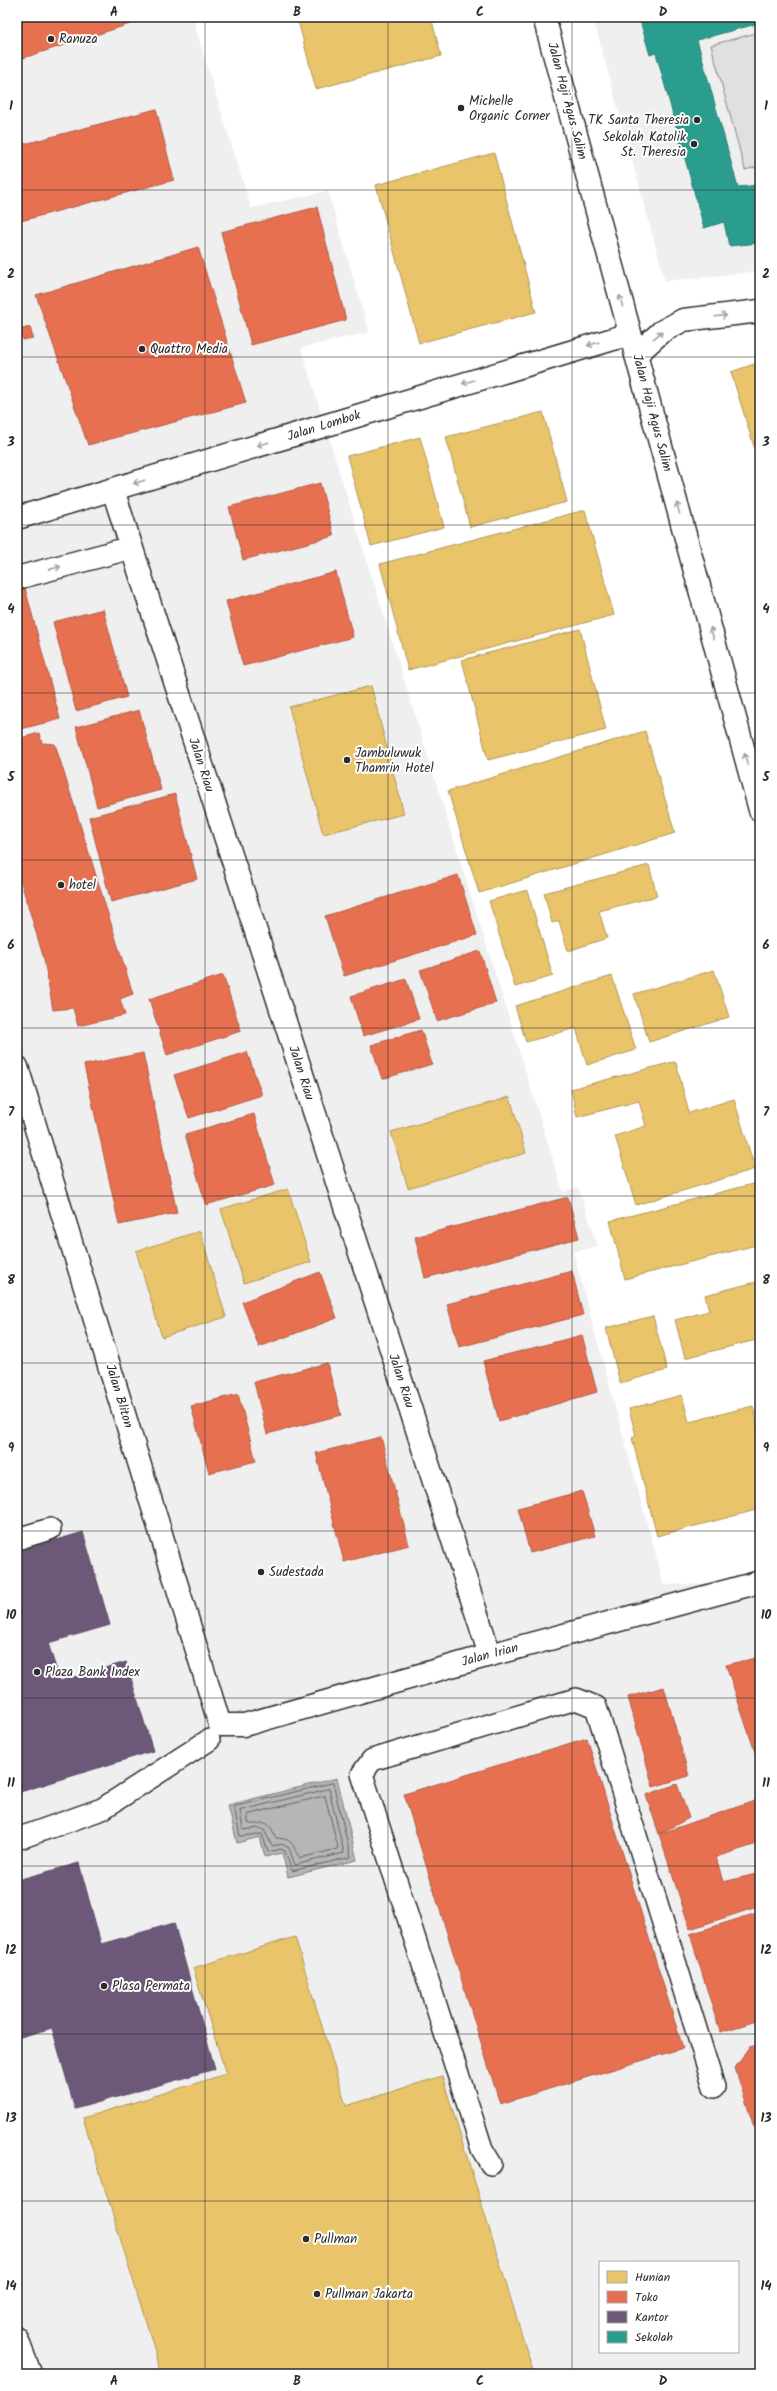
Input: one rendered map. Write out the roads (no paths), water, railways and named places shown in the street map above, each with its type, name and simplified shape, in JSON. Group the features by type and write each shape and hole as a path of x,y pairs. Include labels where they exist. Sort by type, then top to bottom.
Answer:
{"street":[{"name":"Jalan Haji Agus Salim","path":"544,17 760,810"},
{"path":"636,355 661,332 683,320 760,311"},
{"name":"Jalan Lombok","path":"17,518 630,334"},
{"name":"Jalan Riau","path":"113,490 130,548 490,1655"},
{"path":"17,578 130,548"},
{"name":"Jalan Bliton","path":"17,1067 215,1733"},
{"name":"Jalan Irian","path":"215,1733 490,1655 760,1582"}],"lane":[{"path":"17,1539 50,1529"},
{"path":"491,2164 482,2149 362,1774 372,1760 576,1699 596,1707 714,2087"},
{"path":"17,1839 102,1809 215,1733"},
{"path":"17,2338 31,2374"}],"water":[{"path":"337,1778 357,1860 288,1877 282,1853 265,1857 260,1837 237,1843 228,1805"}],"place":[{"name":"Ranuza","path":"51,39"},
{"name":"Michelle Organic Corner","path":"461,108"},
{"name":"TK Santa Theresia","path":"697,120"},
{"name":"Sekolah Katolik St. Theresia","path":"694,144"},
{"name":"Quattro Media","path":"142,349"},
{"name":"Jambuluwuk Thamrin Hotel","path":"347,760"},
{"name":"hotel","path":"61,885"},
{"name":"Sudestada","path":"261,1572"},
{"name":"Plaza Bank Index","path":"37,1672"},
{"name":"Plasa Permata","path":"104,1986"},
{"name":"Pullman","path":"306,2239"},
{"name":"Pullman Jakarta","path":"317,2294"}]}
